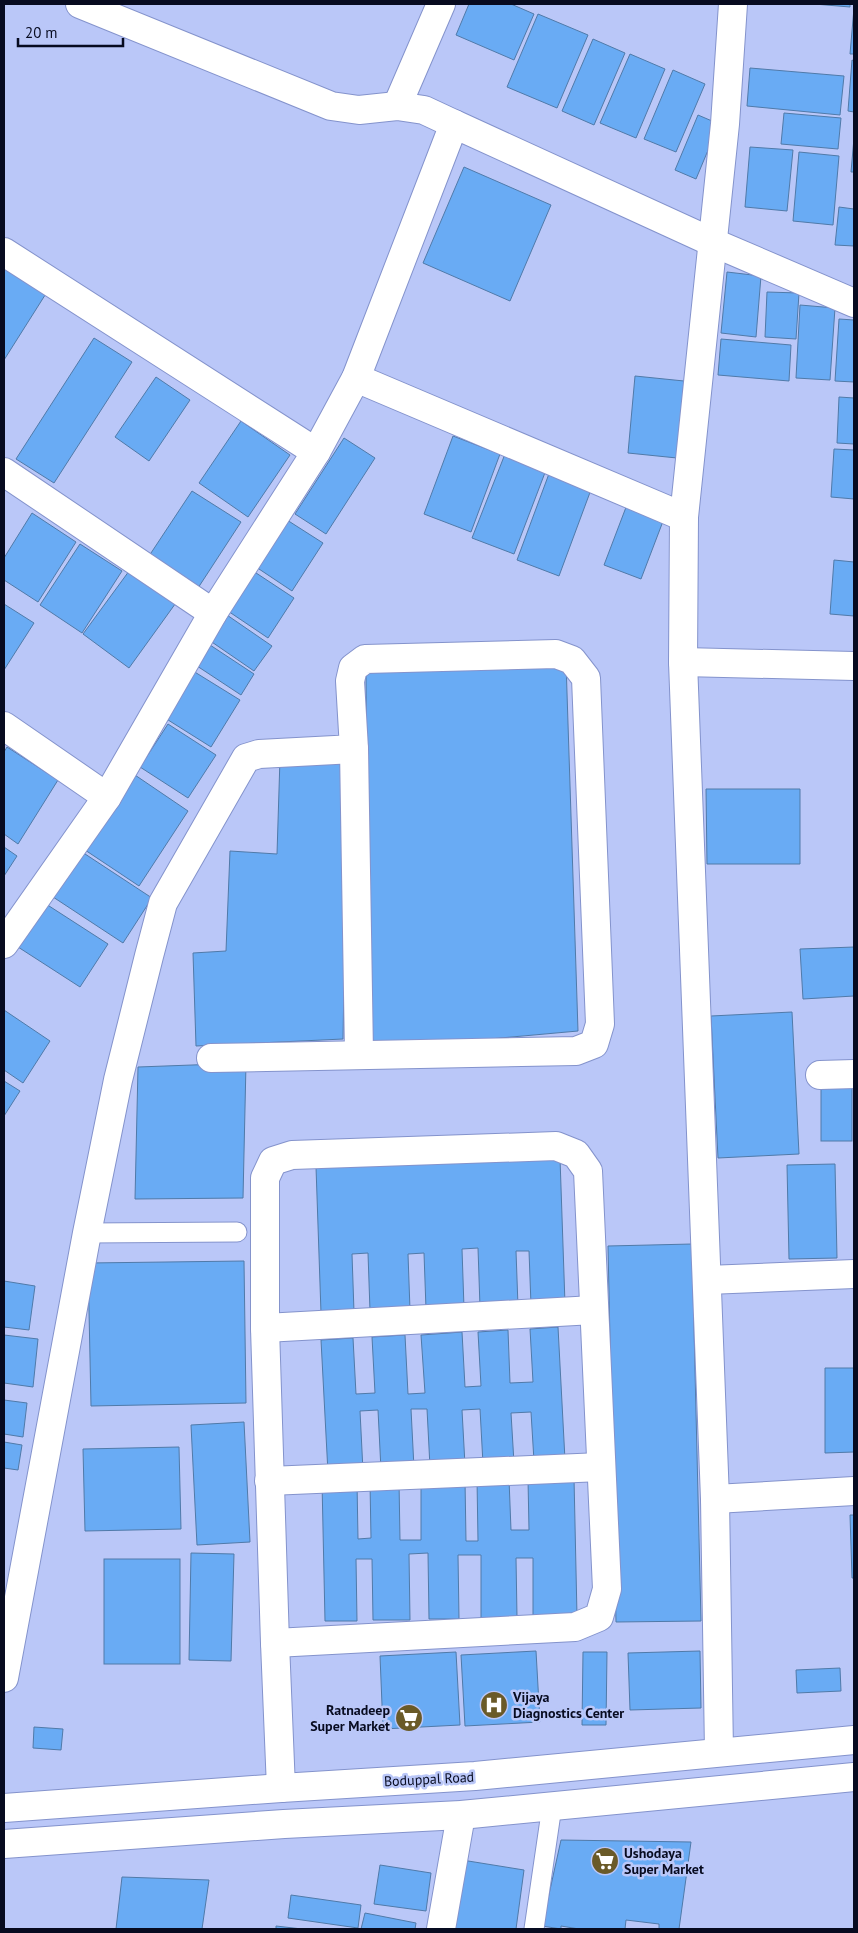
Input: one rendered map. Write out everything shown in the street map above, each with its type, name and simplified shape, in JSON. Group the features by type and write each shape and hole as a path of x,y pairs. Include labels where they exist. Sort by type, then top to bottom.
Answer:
{"street":[{"path":"80,4 331,106 359,110 397,106 424,110 712,242 854,303"},
{"path":"397,106 441,4"},
{"path":"719,1752 715,1499 683,662 684,517 725,124 734,4"},
{"path":"4,944 108,797 212,613 316,452 356,378 454,124"},
{"path":"4,252 316,452"},
{"path":"356,378 684,517"},
{"path":"4,472 212,613"},
{"path":"211,1058 576,1051 594,1044 600,1024 586,678 572,660 556,654 365,660 353,668 350,681 354,749 359,1054"},
{"path":"683,662 854,666"},
{"path":"4,726 108,797"},
{"path":"4,1678 87,1233 118,1080 163,903 246,758 259,754 354,749"},
{"path":"820,1075 854,1074"},
{"path":"275,1643 575,1627 599,1617 607,1589 588,1171 576,1154 556,1146 292,1155 273,1161 265,1178 265,1328 269,1481 275,1643 281,1788"},
{"path":"707,1280 854,1274"},
{"path":"265,1328 594,1310"},
{"path":"269,1481 601,1467"},
{"path":"715,1499 854,1492"},
{"name":"Boduppal Road","path":"4,1808 475,1776 854,1740"},
{"path":"4,1844 284,1824 461,1815 854,1777"},
{"path":"441,1929 461,1815"}],"lane":[{"path":"87,1233 237,1232"},
{"path":"534,1929 552,1806"}],"building":[{"path":"469,4 511,4 534,14 514,60 456,35"},
{"path":"814,4 850,4 850,7"},
{"path":"854,8 854,54 850,54"},
{"path":"538,14 588,35 557,108 507,87"},
{"path":"593,39 625,53 594,125 562,111"},
{"path":"630,54 665,69 636,138 600,123"},
{"path":"852,60 854,61 854,112 848,111"},
{"path":"750,68 844,76 840,115 747,106"},
{"path":"673,70 705,84 676,152 644,139"},
{"path":"784,113 841,118 838,149 781,144"},
{"path":"698,115 719,124 696,179 675,170"},
{"path":"854,138 854,172 851,172"},
{"path":"750,147 793,150 787,211 745,207"},
{"path":"799,152 839,156 833,225 793,221"},
{"path":"464,167 551,205 510,301 423,263"},
{"path":"839,207 854,209 854,246 835,245"},
{"path":"4,264 47,292 4,360"},
{"path":"727,272 761,276 756,337 721,333"},
{"path":"767,292 799,293 796,339 765,337"},
{"path":"800,305 835,308 830,380 796,378"},
{"path":"839,319 854,320 854,382 835,381"},
{"path":"94,338 132,362 54,483 16,459"},
{"path":"721,339 791,345 789,381 718,375"},
{"path":"635,376 684,381 677,458 628,453"},
{"path":"156,377 190,400 149,461 115,437"},
{"path":"839,397 854,398 854,444 837,443"},
{"path":"241,421 290,455 248,517 199,483"},
{"path":"453,436 500,454 471,532 424,514"},
{"path":"344,438 375,458 326,534 295,514"},
{"path":"834,449 854,450 854,499 831,497"},
{"path":"505,454 546,470 514,554 472,538"},
{"path":"550,471 592,487 559,576 517,560"},
{"path":"192,491 241,522 198,588 149,556"},
{"path":"628,502 665,516 641,579 604,565"},
{"path":"32,513 76,542 38,602 4,580 4,558"},
{"path":"287,520 323,543 292,591 256,567"},
{"path":"80,544 122,571 82,633 40,605"},
{"path":"834,560 854,562 854,616 830,614"},
{"path":"244,565 294,598 268,638 219,605"},
{"path":"132,567 178,600 129,668 83,634"},
{"path":"4,604 34,623 4,670"},
{"path":"224,613 272,646 254,671 206,638"},
{"path":"207,643 254,674 241,695 194,664"},
{"path":"566,662 578,1031 368,1050 366,671"},
{"path":"185,666 240,700 211,747 157,713"},
{"path":"168,724 216,755 188,798 140,767"},
{"path":"7,747 58,780 18,844 4,834 4,752"},
{"path":"280,758 348,760 343,1039 196,1046 193,953 226,951 230,851 277,854"},
{"path":"132,773 188,811 139,886 82,848"},
{"path":"706,789 800,789 800,864 707,864"},
{"path":"4,847 17,856 4,876"},
{"path":"79,850 152,898 123,943 50,895"},
{"path":"46,904 108,944 80,987 18,947"},
{"path":"854,947 854,996 803,999 800,949"},
{"path":"4,1010 50,1041 23,1083 4,1070"},
{"path":"792,1012 799,1154 718,1158 711,1016"},
{"path":"246,1063 243,1198 135,1199 138,1067"},
{"path":"4,1081 20,1091 4,1116"},
{"path":"821,1085 852,1085 852,1141 821,1141"},
{"path":"560,1158 565,1304 531,1305 529,1251 516,1251 518,1306 480,1307 478,1248 462,1249 464,1308 426,1309 424,1253 408,1254 410,1310 370,1311 368,1253 352,1254 354,1312 321,1313 316,1167"},
{"path":"835,1164 837,1258 789,1259 787,1165"},
{"path":"692,1244 701,1621 616,1622 608,1246"},
{"path":"244,1261 246,1403 91,1406 88,1263"},
{"path":"4,1281 35,1286 29,1330 4,1327"},
{"path":"558,1327 565,1460 534,1461 531,1412 511,1413 514,1463 483,1464 480,1409 462,1410 465,1465 430,1467 427,1409 411,1409 414,1468 381,1470 378,1410 360,1411 363,1471 328,1473 321,1340 353,1338 356,1394 375,1393 372,1337 405,1335 408,1394 425,1393 421,1335 462,1332 465,1387 481,1386 478,1332 508,1330 510,1383 533,1382 530,1329"},
{"path":"4,1335 38,1339 33,1387 4,1383"},
{"path":"825,1368 854,1368 854,1452 825,1453"},
{"path":"4,1400 27,1403 23,1437 4,1434"},
{"path":"244,1422 250,1542 197,1545 191,1425"},
{"path":"4,1442 22,1445 18,1470 4,1468"},
{"path":"179,1447 181,1529 85,1531 83,1449"},
{"path":"574,1478 577,1616 533,1618 533,1558 516,1558 517,1617 481,1618 481,1555 458,1555 459,1619 429,1619 428,1553 409,1554 410,1620 373,1620 372,1559 356,1559 357,1621 325,1621 322,1482 357,1482 358,1539 371,1538 370,1482 399,1481 400,1540 421,1540 421,1481 465,1480 466,1541 478,1541 477,1479 509,1479 511,1530 529,1530 528,1479"},
{"path":"850,1515 854,1515 854,1578 852,1578"},
{"path":"191,1553 234,1554 231,1661 189,1660"},
{"path":"104,1559 180,1559 180,1664 104,1664"},
{"path":"536,1651 540,1722 465,1726 461,1655"},
{"path":"700,1651 701,1708 630,1710 628,1653"},
{"path":"456,1652 460,1725 383,1729 380,1656"},
{"path":"583,1652 607,1652 606,1725 582,1725"},
{"path":"840,1668 841,1691 797,1693 796,1670"},
{"path":"34,1727 63,1729 61,1750 33,1748"},
{"path":"561,1840 691,1842 679,1929 659,1929 659,1924 626,1920 625,1929 579,1929 561,1926 561,1929 542,1926"},
{"path":"462,1860 524,1870 516,1929 452,1929"},
{"path":"380,1865 431,1873 426,1911 374,1904"},
{"path":"122,1877 209,1880 202,1929 116,1929"},
{"path":"291,1895 361,1905 358,1928 288,1918"},
{"path":"365,1913 416,1923 415,1929 361,1929"},
{"path":"276,1926 302,1929 276,1929"}],"place":[{"name":"Vijaya Diagnostics Center","path":"494,1705"},
{"name":"Ratnadeep Super Market","path":"409,1718"},
{"name":"Ushodaya Super Market","path":"605,1861"}]}
